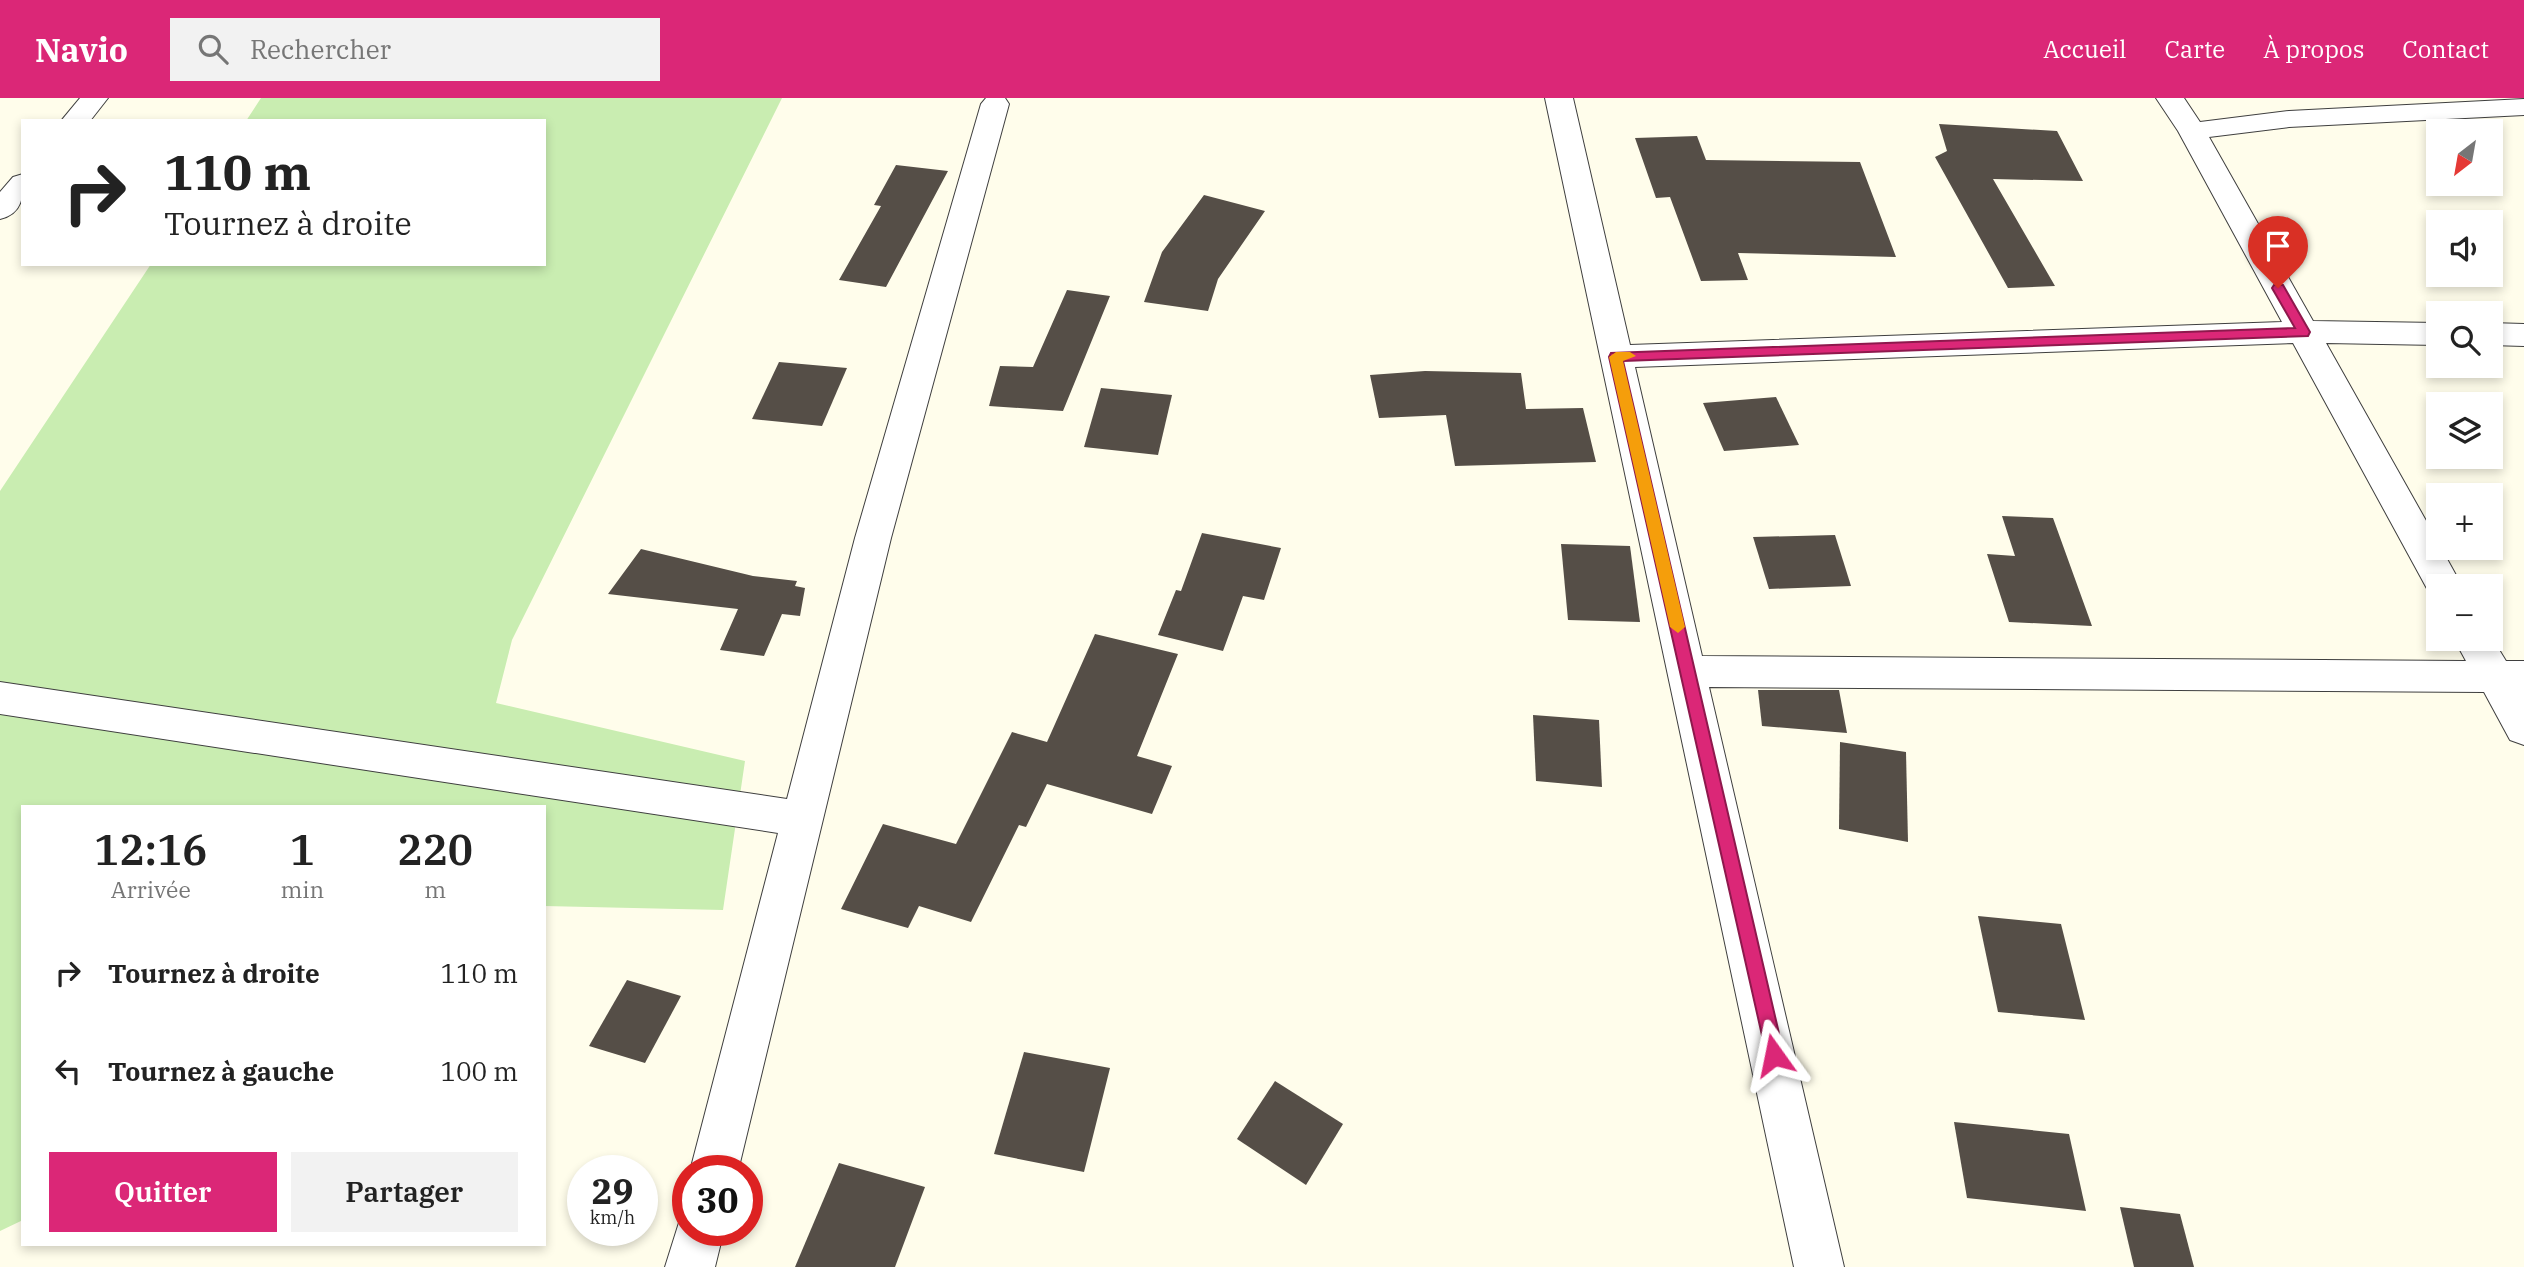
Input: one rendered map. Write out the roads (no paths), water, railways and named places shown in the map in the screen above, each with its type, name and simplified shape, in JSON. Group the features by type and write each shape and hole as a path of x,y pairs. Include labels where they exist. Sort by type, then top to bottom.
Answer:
{"street":[{"path":"77,119 94,98"},
{"path":"1559,98 1819,1267"},
{"path":"2169,98 2192,131 2437,574"},
{"path":"718,1155 873,538 995,104"},
{"path":"2192,131 2300,118 2524,107"},
{"path":"0,210 21,185"},
{"path":"1616,357 2303,332 2426,334"},
{"path":"2503,334 2524,335"},
{"path":"2484,651 2509,677 2524,728"},
{"path":"1688,671 2509,677"},
{"path":"0,698 802,819"},
{"path":"690,1267 695,1246"}]}
